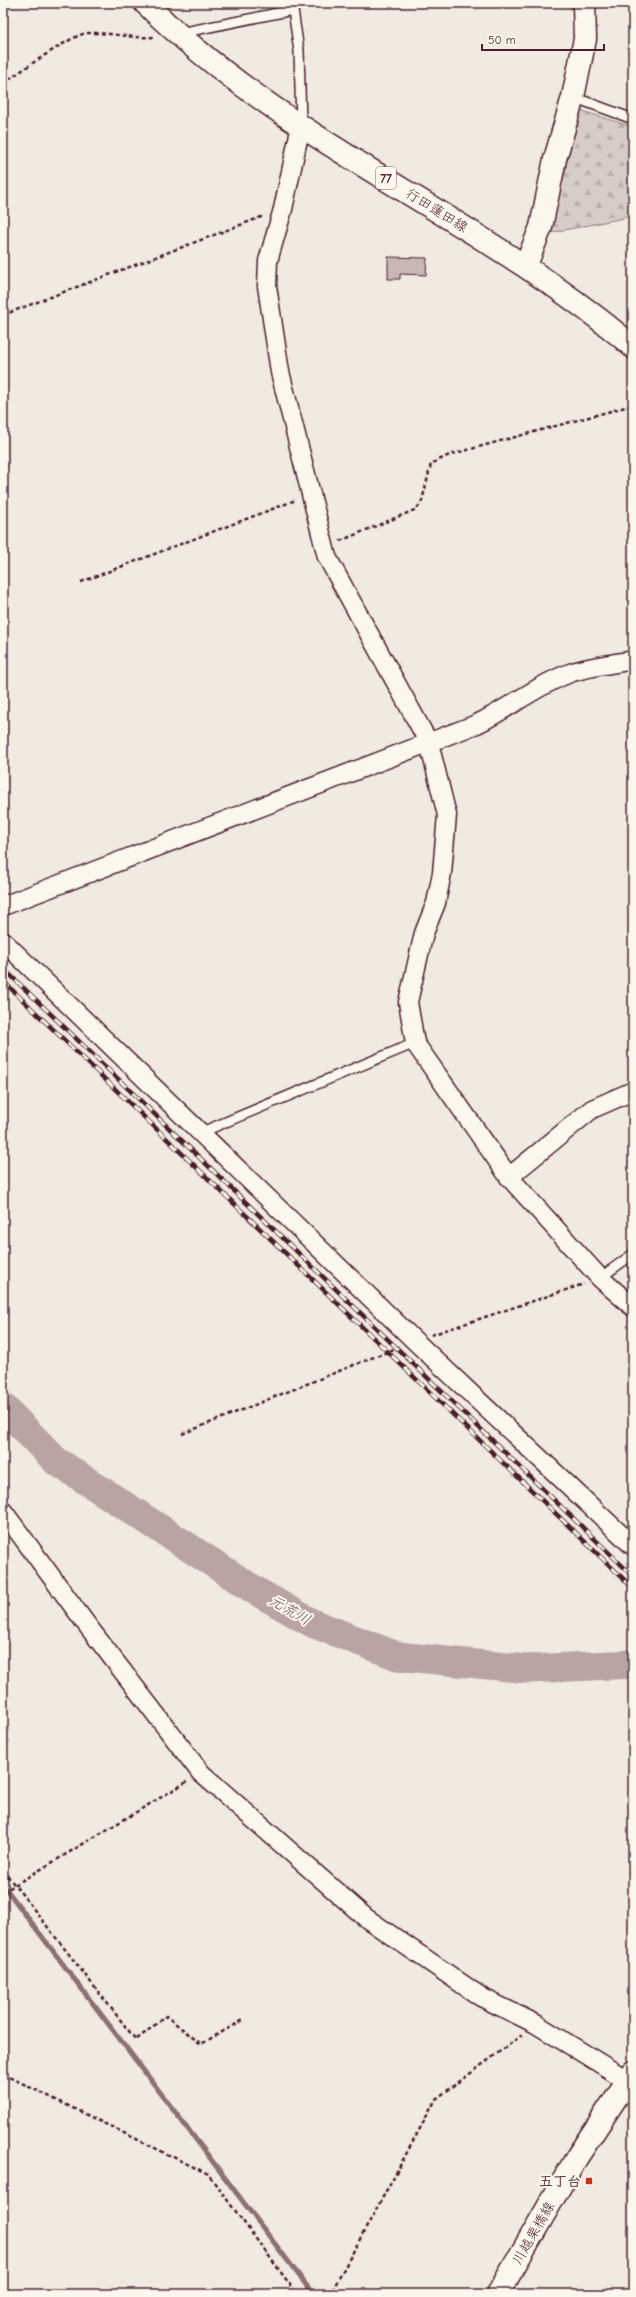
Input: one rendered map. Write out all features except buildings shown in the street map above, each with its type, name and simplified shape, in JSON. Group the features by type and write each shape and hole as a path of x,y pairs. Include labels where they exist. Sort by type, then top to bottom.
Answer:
{"main road":[{"name":"行田蓮田線","path":"145,3 215,66 301,125 526,265 600,319 633,347"},
{"path":"526,265 541,227 555,159 573,97 585,39 584,3"},
{"name":"川越栗橋線","path":"498,2294 577,2157 631,2079"}],"street":[{"path":"301,125 283,209 268,261 267,286 280,372 327,557 429,743 447,815 442,874 436,903 424,933 408,1002 416,1043 509,1177 600,1278 633,1307"},
{"path":"3,906 429,743 500,713 520,698 570,673 633,660"},
{"path":"3,941 202,1132 415,1341 633,1546"},
{"path":"509,1177 592,1109 633,1091"},
{"path":"3,1511 87,1625 201,1773 366,1918 481,1997 536,2024 631,2079"}],"lane":[{"path":"179,34 293,10 299,52 301,125"},
{"path":"573,97 633,119"},
{"path":"202,1132 416,1043"},
{"path":"600,1278 633,1254"}],"path":[{"path":"293,10 331,3"},
{"path":"3,83 64,44 86,33 144,38 179,34"},
{"path":"3,315 283,209"},
{"path":"325,548 417,509 422,500 431,464 449,455 633,405"},
{"path":"81,582 311,495"},
{"path":"182,1434 415,1341 600,1278"},
{"path":"3,1892 201,1773"},
{"path":"3,1870 136,2040 166,2016 201,2044 245,2019"},
{"path":"326,2294 333,2289 436,2099 536,2024"},
{"path":"3,2074 208,2174 297,2294"}],"green space":[{"path":"579,110 633,127 633,216 550,233"}],"waterway":[{"name":"元荒川","path":"3,1407 56,1461 256,1591 312,1623 397,1656 528,1669 633,1664"},
{"path":"3,1885 313,2294"}],"railway":[{"path":"3,968 633,1576"},
{"path":"3,981 633,1588"}],"place":[{"name":"五丁台","path":"589,2181"}]}
